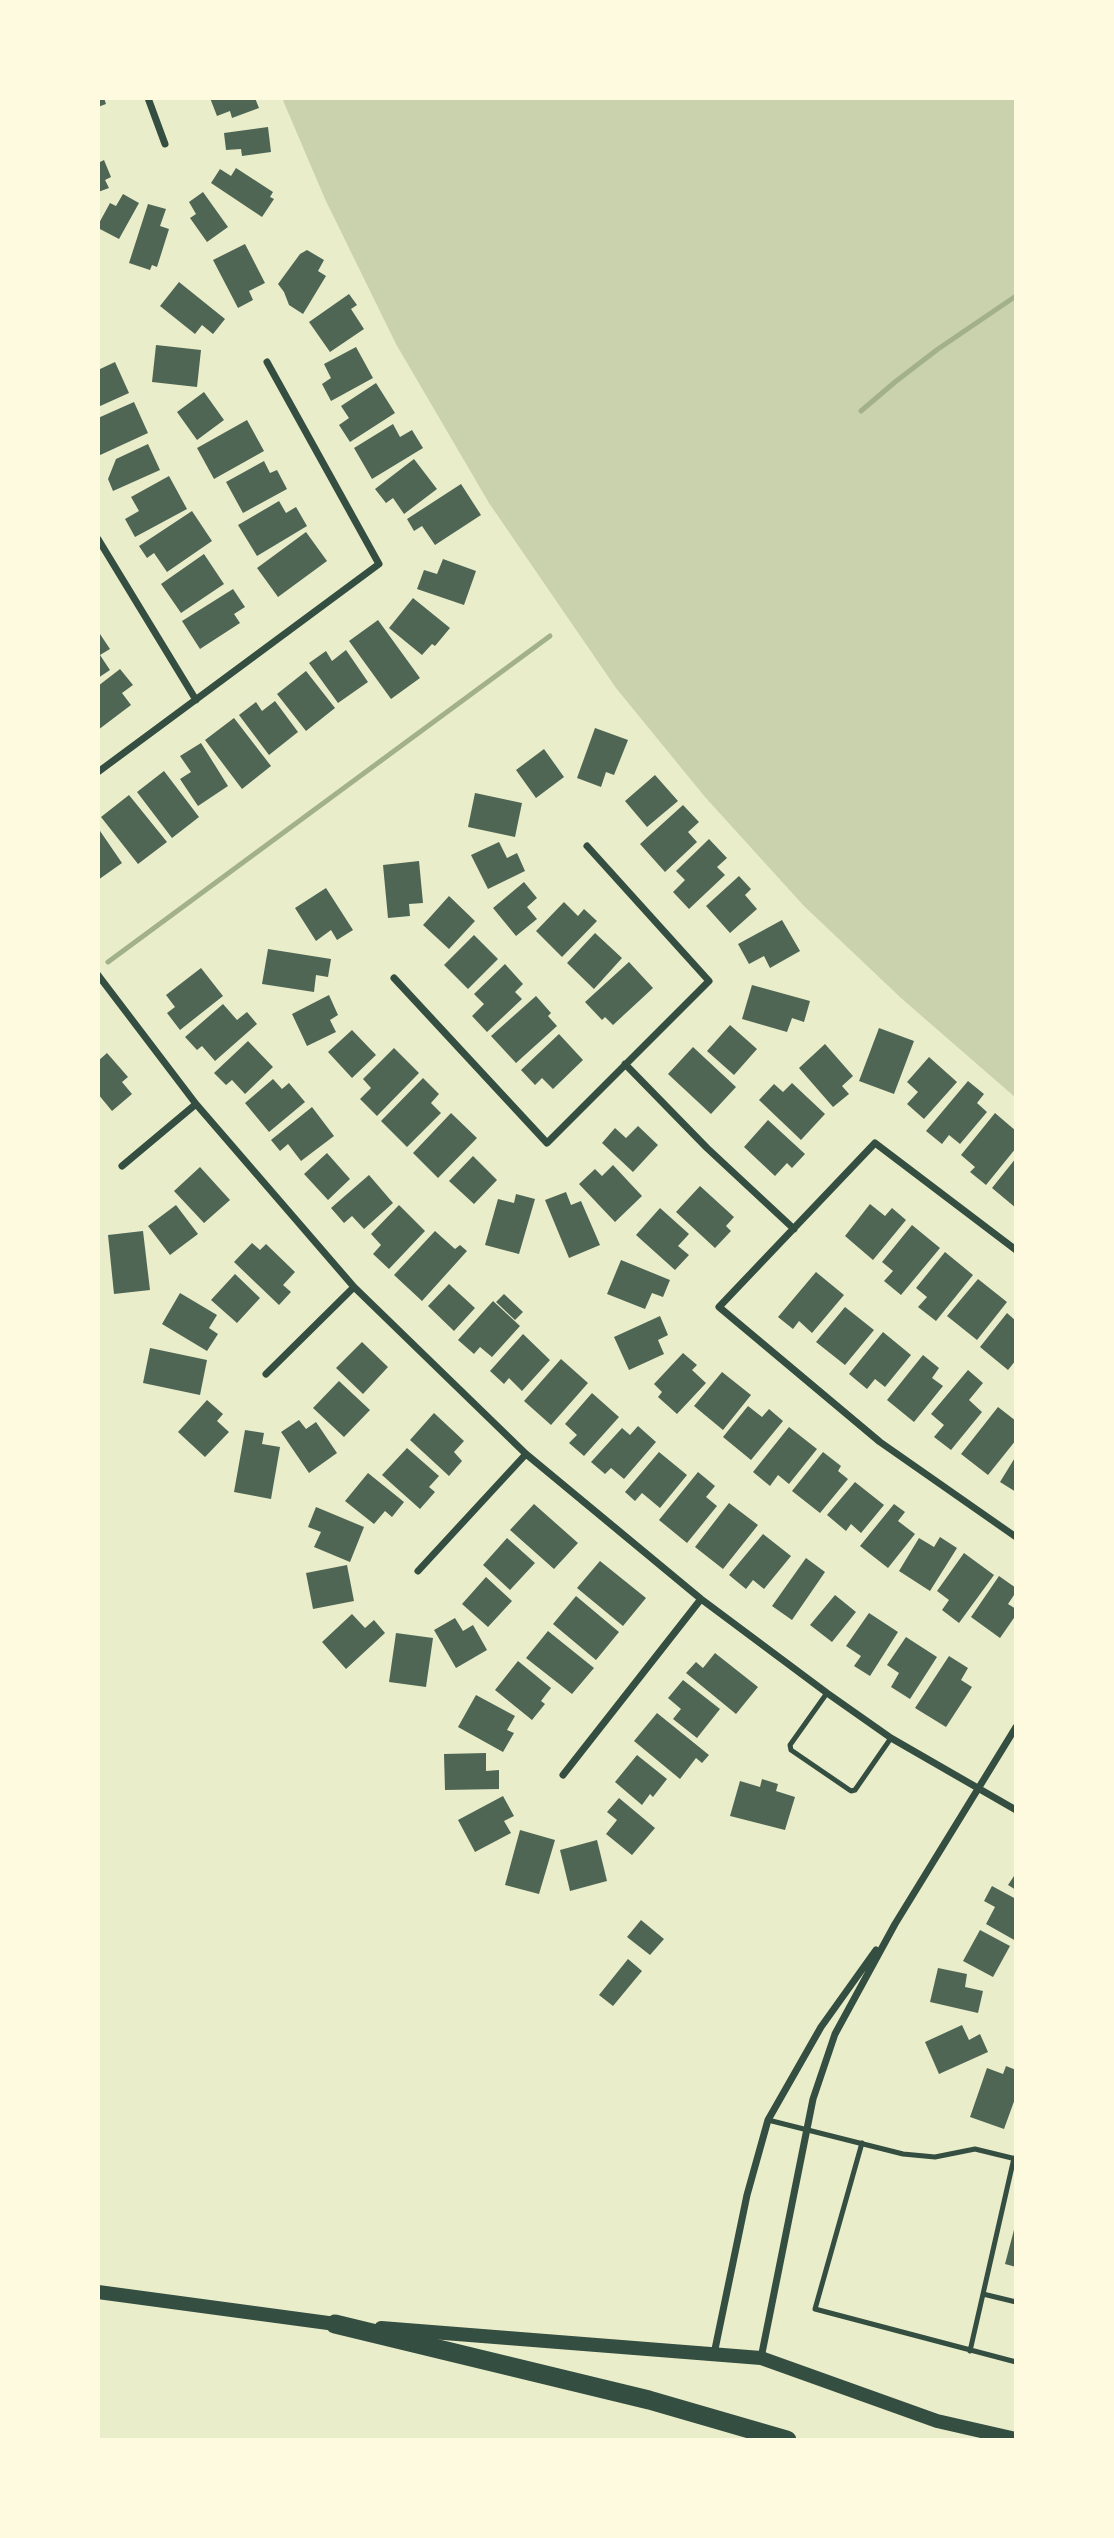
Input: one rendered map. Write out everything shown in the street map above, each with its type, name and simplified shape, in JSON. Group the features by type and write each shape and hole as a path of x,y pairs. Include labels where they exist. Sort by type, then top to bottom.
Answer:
{"highway":[{"path":"335,2324 649,2400 787,2440"}],"main road":[{"path":"98,2292 335,2324 761,2358 937,2421 1016,2440"}],"street":[{"path":"148,98 165,144"},
{"path":"98,772 379,564 267,362"},
{"path":"98,539 196,699"},
{"path":"394,978 547,1143 709,981 587,846"},
{"path":"98,975 196,1104 354,1287 526,1454 701,1598 827,1693 891,1738 1016,1810"},
{"path":"625,1064 707,1148 794,1229"},
{"path":"122,1166 196,1104"},
{"path":"1016,1250 875,1143 719,1307 880,1442 1016,1536"},
{"path":"267,1374 354,1287"},
{"path":"418,1571 526,1454"},
{"path":"563,1774 701,1598"},
{"path":"761,2358 813,2098 835,2034 895,1924 1016,1727"},
{"path":"713,2354 747,2195 768,2120 821,2027 895,1924"}],"lane":[{"path":"827,1693 790,1745 791,1750 851,1791 855,1790 891,1738"},
{"path":"768,2120 903,2154 935,2158 975,2149 1015,2159 970,2351"},
{"path":"862,2143 815,2309 1016,2362"},
{"path":"983,2294 1016,2302"}],"green space":[{"path":"282,98 1016,98 1016,1098 901,998 804,906 705,797 616,688 489,503 396,344 325,199"}],"building":[{"path":"98,98 104,98 106,104 98,107"},
{"path":"210,98 255,98 259,108 232,118 230,111 217,116"},
{"path":"268,127 271,152 242,156 241,149 226,150 224,133"},
{"path":"104,160 111,177 105,180 109,188 98,192 98,163"},
{"path":"236,168 273,192 270,197 274,199 262,217 211,183 220,169 231,176"},
{"path":"203,192 228,227 207,242 190,218 196,214 189,202"},
{"path":"123,194 139,203 119,239 98,228 98,225 110,203 116,206"},
{"path":"148,204 166,209 160,226 169,229 157,267 152,265 150,270 129,263"},
{"path":"245,244 265,283 249,291 253,300 238,308 213,260"},
{"path":"307,250 324,260 318,271 326,276 303,314 289,305 278,284 300,254"},
{"path":"179,282 225,319 213,334 202,325 195,334 160,306"},
{"path":"349,294 357,305 351,309 364,329 330,352 309,322"},
{"path":"156,345 201,350 197,387 152,382"},
{"path":"356,347 373,378 331,401 322,384 331,378 324,364"},
{"path":"115,362 129,393 98,407 98,370"},
{"path":"376,383 395,413 350,442 339,425 349,418 341,406"},
{"path":"204,392 224,420 197,440 177,412"},
{"path":"134,402 148,433 98,456 98,418"},
{"path":"247,420 264,451 214,479 197,448"},
{"path":"393,424 400,437 412,430 423,448 372,479 354,448"},
{"path":"148,444 160,470 113,491 108,479 116,459"},
{"path":"414,459 437,489 404,514 393,498 386,503 375,489"},
{"path":"264,461 270,473 277,470 287,489 243,513 226,482"},
{"path":"169,476 187,509 135,537 125,519 139,511 131,497"},
{"path":"461,484 481,515 435,545 422,526 414,531 407,519"},
{"path":"279,501 286,513 296,507 307,526 257,556 238,525"},
{"path":"192,511 212,541 167,572 154,553 147,558 139,546"},
{"path":"306,532 327,561 278,597 257,568"},
{"path":"204,554 224,584 181,613 161,584"},
{"path":"443,559 476,571 464,605 417,589 424,570 437,574"},
{"path":"233,589 245,607 234,614 240,623 200,649 182,621"},
{"path":"413,598 450,628 435,646 432,644 422,655 389,628"},
{"path":"378,620 420,678 391,699 349,641"},
{"path":"98,631 110,649 100,655 110,670 98,678"},
{"path":"346,650 368,682 338,703 309,663 326,651 332,661"},
{"path":"120,669 133,685 122,693 131,705 98,730 98,686"},
{"path":"306,671 335,708 306,731 277,694"},
{"path":"275,701 298,732 269,755 239,715 256,702 262,711"},
{"path":"234,718 271,766 242,789 205,740"},
{"path":"595,728 628,740 614,775 606,772 601,787 577,778"},
{"path":"201,743 228,786 198,806 180,779 191,772 180,756"},
{"path":"544,749 564,777 536,798 516,770"},
{"path":"164,771 199,817 172,838 137,792"},
{"path":"655,775 678,801 647,827 625,801"},
{"path":"475,793 522,803 515,837 468,827"},
{"path":"129,795 167,842 138,864 101,817"},
{"path":"683,805 699,822 688,832 697,842 665,872 640,844"},
{"path":"98,828 122,863 98,880"},
{"path":"709,839 727,858 717,867 725,875 689,909 673,892 685,880 676,871"},
{"path":"499,842 507,858 517,853 525,871 488,889 471,855"},
{"path":"419,861 423,903 409,904 410,916 388,918 383,865"},
{"path":"739,876 751,889 745,895 757,909 730,933 706,906"},
{"path":"524,882 537,898 527,907 537,919 516,936 493,908"},
{"path":"326,888 353,930 337,940 331,930 316,941 295,908"},
{"path":"449,896 475,921 449,949 423,925"},
{"path":"564,902 578,916 584,909 597,921 562,957 536,931"},
{"path":"782,920 800,951 770,968 764,956 749,964 738,944"},
{"path":"595,933 622,958 594,989 567,963"},
{"path":"474,935 498,959 468,989 444,965"},
{"path":"268,949 331,959 328,977 316,975 314,992 262,984"},
{"path":"629,962 653,988 613,1025 605,1017 602,1020 585,1002"},
{"path":"505,964 523,984 515,992 522,999 487,1032 472,1016 484,1004 474,994"},
{"path":"201,968 223,996 180,1030 167,1013 175,1007 166,995"},
{"path":"752,985 810,1001 804,1022 792,1018 787,1032 742,1019"},
{"path":"329,995 338,1015 330,1020 336,1032 307,1046 292,1014"},
{"path":"536,996 551,1013 548,1016 557,1026 516,1063 491,1036"},
{"path":"223,1004 237,1020 247,1012 257,1024 215,1061 202,1046 197,1050 185,1037"},
{"path":"730,1025 757,1049 734,1075 707,1051"},
{"path":"879,1028 914,1041 894,1094 859,1081"},
{"path":"352,1030 376,1055 352,1078 328,1052"},
{"path":"559,1034 583,1060 553,1089 542,1078 535,1085 521,1070"},
{"path":"248,1041 273,1067 245,1094 232,1080 226,1085 214,1073"},
{"path":"825,1044 853,1076 842,1086 849,1094 833,1107 799,1068"},
{"path":"693,1047 736,1087 711,1114 668,1074"},
{"path":"394,1048 419,1073 377,1116 360,1099 371,1088 363,1079"},
{"path":"107,1053 128,1077 122,1082 132,1094 112,1111 98,1094 98,1061"},
{"path":"929,1057 957,1082 924,1119 907,1104 918,1092 907,1082"},
{"path":"423,1078 439,1094 431,1103 441,1113 407,1147 381,1121"},
{"path":"273,1079 282,1089 289,1083 305,1102 269,1132 245,1103"},
{"path":"968,1081 984,1094 977,1103 987,1112 960,1144 949,1135 942,1144 926,1131"},
{"path":"792,1083 825,1114 801,1140 759,1100 774,1084 783,1092"},
{"path":"312,1107 334,1136 301,1161 288,1144 280,1151 271,1140"},
{"path":"451,1113 477,1138 438,1178 413,1153"},
{"path":"995,1113 1016,1131 1016,1148 986,1185 970,1172 975,1167 961,1155"},
{"path":"768,1120 805,1154 792,1168 787,1163 775,1176 744,1147"},
{"path":"638,1126 658,1145 633,1172 602,1143 615,1128 626,1138"},
{"path":"327,1153 350,1179 328,1200 304,1174"},
{"path":"473,1156 497,1180 474,1204 449,1181"},
{"path":"1016,1158 1016,1208 992,1188"},
{"path":"613,1165 642,1196 615,1222 579,1184 595,1169 602,1176"},
{"path":"200,1167 230,1200 204,1223 174,1191"},
{"path":"369,1175 393,1203 364,1229 352,1216 344,1223 331,1208"},
{"path":"700,1186 734,1217 726,1226 731,1231 715,1248 676,1212"},
{"path":"566,1192 571,1205 581,1201 600,1245 569,1258 545,1200"},
{"path":"516,1194 535,1199 519,1254 485,1245 498,1199 514,1203"},
{"path":"870,1204 885,1216 892,1208 906,1220 873,1260 845,1236"},
{"path":"176,1205 198,1234 170,1255 148,1226"},
{"path":"399,1205 425,1231 389,1269 373,1254 381,1245 371,1234"},
{"path":"660,1208 689,1234 678,1246 689,1255 675,1270 636,1235"},
{"path":"912,1225 940,1248 901,1295 884,1281 893,1271 882,1262"},
{"path":"143,1231 150,1290 114,1294 108,1235"},
{"path":"435,1231 455,1249 460,1245 467,1251 422,1301 394,1275"},
{"path":"252,1243 260,1250 266,1244 295,1272 283,1285 291,1292 279,1305 234,1262"},
{"path":"945,1252 973,1275 936,1321 918,1307 927,1297 916,1288"},
{"path":"621,1260 670,1280 663,1297 652,1293 645,1309 607,1294"},
{"path":"816,1272 844,1295 812,1333 799,1321 793,1329 778,1317"},
{"path":"235,1274 260,1298 237,1323 211,1300"},
{"path":"978,1279 1007,1302 977,1340 947,1316"},
{"path":"449,1284 475,1308 454,1331 428,1306"},
{"path":"180,1293 217,1315 209,1328 218,1334 207,1351 162,1324"},
{"path":"504,1294 523,1312 515,1320 496,1302"},
{"path":"493,1301 520,1326 492,1357 480,1347 474,1354 458,1340"},
{"path":"845,1307 874,1330 845,1365 816,1342"},
{"path":"1007,1313 1016,1321 1016,1360 1008,1370 980,1347"},
{"path":"660,1316 668,1335 658,1340 664,1354 629,1370 614,1337"},
{"path":"883,1332 911,1355 885,1387 875,1379 867,1389 849,1374"},
{"path":"523,1334 550,1360 522,1391 509,1378 504,1384 490,1371"},
{"path":"362,1342 388,1367 363,1394 336,1368"},
{"path":"150,1348 207,1360 200,1395 143,1383"},
{"path":"683,1353 697,1365 692,1370 706,1383 677,1414 658,1397 662,1392 654,1384"},
{"path":"923,1355 939,1368 932,1378 943,1386 914,1422 887,1400"},
{"path":"561,1359 588,1383 551,1425 524,1401"},
{"path":"968,1370 983,1383 969,1400 982,1412 951,1450 934,1437 944,1425 931,1414"},
{"path":"722,1372 751,1395 723,1430 694,1406"},
{"path":"339,1381 370,1410 344,1437 313,1408"},
{"path":"592,1393 619,1417 584,1456 569,1443 577,1435 565,1424"},
{"path":"207,1400 223,1414 217,1421 229,1432 205,1457 178,1432"},
{"path":"748,1406 762,1417 769,1409 783,1421 751,1460 723,1437"},
{"path":"998,1407 1016,1421 1016,1440 988,1475 961,1454"},
{"path":"434,1413 464,1441 454,1452 462,1461 449,1476 410,1440"},
{"path":"299,1420 306,1429 316,1422 337,1453 309,1473 281,1432"},
{"path":"638,1426 656,1442 624,1479 611,1468 605,1474 591,1462 622,1428 630,1435"},
{"path":"789,1427 817,1449 789,1484 778,1475 770,1486 753,1472"},
{"path":"245,1430 264,1433 262,1444 280,1447 271,1499 234,1492"},
{"path":"407,1448 439,1476 429,1487 435,1492 420,1509 382,1475"},
{"path":"659,1452 687,1475 660,1508 642,1493 635,1501 625,1492"},
{"path":"823,1452 841,1466 838,1471 848,1479 820,1513 792,1491"},
{"path":"1016,1456 1016,1492 1000,1482"},
{"path":"698,1472 715,1486 706,1497 717,1506 687,1543 659,1520"},
{"path":"368,1473 404,1502 392,1517 385,1511 374,1524 345,1501"},
{"path":"855,1482 884,1505 861,1533 851,1524 846,1531 827,1515"},
{"path":"729,1503 758,1525 723,1569 695,1547"},
{"path":"534,1504 578,1543 554,1569 510,1530"},
{"path":"894,1504 905,1512 898,1521 915,1534 888,1568 860,1546"},
{"path":"316,1507 364,1527 350,1562 314,1547 321,1532 308,1527"},
{"path":"763,1534 791,1556 764,1589 753,1580 746,1589 729,1575"},
{"path":"940,1537 957,1548 930,1591 899,1571 919,1538 934,1547"},
{"path":"507,1538 535,1563 510,1590 483,1565"},
{"path":"964,1553 994,1575 959,1623 942,1610 949,1600 937,1591"},
{"path":"806,1558 825,1572 792,1620 772,1606"},
{"path":"600,1561 646,1598 623,1626 577,1588"},
{"path":"347,1565 354,1601 313,1609 306,1573"},
{"path":"999,1576 1016,1588 1008,1604 1016,1609 1016,1615 1000,1638 971,1617"},
{"path":"486,1577 512,1601 488,1627 462,1604"},
{"path":"835,1595 856,1612 832,1642 810,1625"},
{"path":"576,1596 619,1632 596,1660 553,1624"},
{"path":"869,1613 898,1632 870,1676 854,1666 861,1656 846,1646"},
{"path":"352,1614 365,1628 374,1620 385,1633 346,1669 322,1642"},
{"path":"455,1618 463,1631 473,1625 487,1650 456,1668 434,1630"},
{"path":"548,1631 594,1668 572,1694 526,1658"},
{"path":"396,1633 433,1638 426,1687 389,1682"},
{"path":"906,1637 937,1657 910,1699 891,1687 899,1673 887,1665"},
{"path":"715,1653 758,1687 736,1714 686,1673 696,1662 703,1668"},
{"path":"949,1656 968,1668 961,1680 972,1687 946,1727 915,1708"},
{"path":"518,1661 551,1688 541,1701 545,1704 532,1720 495,1690"},
{"path":"683,1680 720,1709 697,1738 673,1719 681,1709 668,1698"},
{"path":"476,1695 515,1716 507,1730 514,1733 503,1752 458,1727"},
{"path":"657,1713 709,1755 702,1763 696,1758 680,1779 634,1741"},
{"path":"486,1753 486,1771 499,1770 499,1789 445,1790 444,1754"},
{"path":"637,1755 667,1779 653,1797 650,1794 642,1805 615,1782"},
{"path":"762,1779 778,1784 776,1791 795,1797 785,1830 730,1816 740,1781 760,1787"},
{"path":"503,1796 514,1816 504,1821 511,1833 475,1852 458,1820"},
{"path":"619,1798 655,1828 632,1855 606,1834 617,1820 607,1812"},
{"path":"520,1830 555,1840 539,1894 505,1885"},
{"path":"597,1840 607,1881 570,1891 560,1850"},
{"path":"1016,1873 1016,1890 1008,1885"},
{"path":"992,1886 1016,1899 1016,1941 986,1924 995,1907 984,1901"},
{"path":"641,1920 664,1939 650,1955 627,1937"},
{"path":"980,1930 1010,1946 993,1977 963,1961"},
{"path":"628,1959 642,1971 613,2006 599,1995"},
{"path":"938,1968 967,1974 965,1987 983,1991 978,2013 930,2002"},
{"path":"962,2025 969,2040 980,2034 988,2052 939,2074 925,2042"},
{"path":"1006,2066 1016,2070 1016,2096 1004,2129 970,2117 987,2068 1003,2074"},
{"path":"1016,2226 1016,2267 1005,2264"}],"waterway":[{"path":"861,411 938,349 1016,296"},
{"path":"108,962 550,636"}]}
